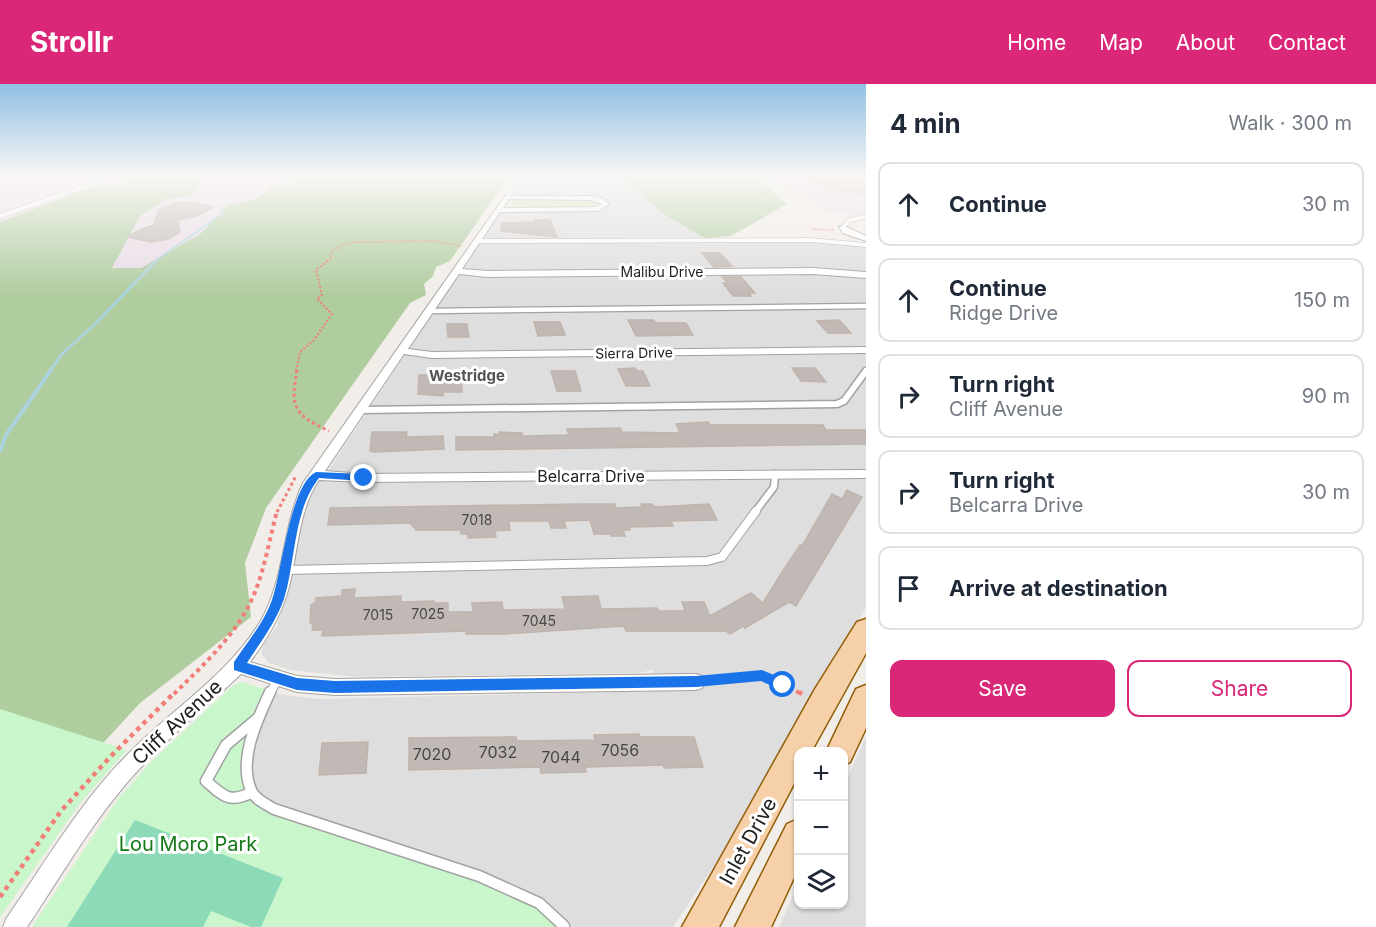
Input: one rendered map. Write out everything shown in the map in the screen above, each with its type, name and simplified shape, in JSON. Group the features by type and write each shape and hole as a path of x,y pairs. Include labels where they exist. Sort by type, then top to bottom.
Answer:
{"main road":[{"name":"Inlet Drive","path":"700,927 825,698 866,630"},
{"path":"842,747 866,698"},
{"path":"753,927 794,843"}],"street":[{"name":"Cliff Avenue","path":"14,927 96,806 115,782 136,759 238,666 268,622 278,599 299,505 309,483 495,215"},
{"path":"843,227 851,234 866,239"},
{"name":"Malibu Drive","path":"458,271 499,274 813,271 866,275"},
{"name":"Sierra Drive","path":"402,351 432,355 866,350"},
{"name":"Belcarra Drive","path":"316,475 364,478 866,474"},
{"path":"238,666 277,680 335,687 696,682"}],"lane":[{"path":"843,227 850,220 866,217"},
{"path":"808,234 811,240"},
{"path":"478,241 811,240 866,245"},
{"path":"430,311 866,306"},
{"path":"361,410 837,404 844,401 866,371"},
{"path":"285,570 707,561 722,556 774,488 775,474"},
{"path":"277,680 258,718 247,775 252,792 260,801 274,809 510,888 539,903 564,926"},
{"path":"252,792 240,799 223,796 206,781 215,758 240,729 258,718"}],"path":[{"path":"329,431 303,418 292,396 300,352 313,341 332,314 317,299 322,295 316,270 330,260 330,253 341,245 435,241 462,246"},
{"path":"456,253 464,242 478,241"},
{"path":"323,440 336,422"},
{"path":"0,897 61,812 110,757 212,657 230,635 255,592 278,507 299,473"},
{"path":"696,682 762,675 801,694"}],"shaded area":[{"path":"0,215 231,215 0,368"},
{"path":"498,215 666,215 704,239 812,241 866,247 866,607 753,808 673,927 565,927 274,809 252,792 248,764 270,691 319,699 657,691 653,670 638,673 357,677 291,670 269,663 261,653 264,644 277,626 306,499 327,472"},
{"path":"866,736 866,927 779,927 794,893 794,909 848,909 848,777"}],"green space":[{"path":"17,215 141,215 112,268 141,268 200,234 219,215 482,215 450,261 436,267 433,276 424,284 426,295 410,303 266,508 245,563 251,617 140,703 0,855 0,222"},
{"path":"666,215 767,215 731,236 704,238"},
{"name":"Lou Moro Park","path":"242,682 270,691 258,718 247,775 260,801 510,888 565,927 32,927 118,799 151,762 232,686"},
{"path":"0,709 127,750 81,802 0,917"},
{"path":"135,820 283,878 261,927 251,927 211,911 203,927 67,927"}],"building":[{"path":"157,215 198,215 178,220 180,232 169,239 150,242 128,237 141,229 154,225"},
{"path":"535,220 550,220 557,237 501,231 502,223 536,222"},
{"path":"702,253 720,253 732,266 714,267"},
{"path":"722,277 741,277 755,293 749,293 751,296 733,296 723,283 728,283"},
{"path":"628,320 686,323 693,335 636,336"},
{"path":"839,320 851,333 828,333 817,321"},
{"path":"534,322 560,322 565,335 538,336"},
{"path":"447,324 467,324 469,337 448,337"},
{"path":"635,368 637,371 643,371 650,386 626,386 618,369"},
{"path":"792,368 815,368 826,382 801,381"},
{"path":"551,371 575,371 581,391 557,391"},
{"path":"419,375 461,375 462,392 443,392 443,396 418,394"},
{"path":"708,422 710,425 823,425 826,430 866,430 866,444 456,450 456,437 494,437 494,434 499,435 499,432 522,433 522,436 569,435 567,429 620,428 622,432 680,433 676,424"},
{"path":"372,432 407,432 406,437 443,436 444,449 374,452 370,451"},
{"path":"847,490 862,497 796,606 789,602 745,628 743,626 730,634 726,631 626,631 624,626 506,634 466,634 466,631 322,636 323,630 312,630 313,624 310,623 311,605 316,602 316,598 342,596 342,590 355,589 354,598 401,596 401,602 448,603 448,612 473,612 472,603 502,602 503,610 565,609 562,597 598,596 601,609 657,608 659,611 685,611 682,602 704,602 710,616 751,593 763,603 800,545 802,546 832,494 842,499"},
{"path":"615,504 616,508 642,507 641,504 652,504 655,507 709,504 717,520 671,521 673,526 629,527 630,530 623,530 625,536 594,534 590,520 564,521 566,528 551,528 549,521 509,521 510,530 495,531 496,537 468,538 468,534 461,534 460,530 416,530 410,523 328,525 330,508"},
{"path":"639,734 640,737 694,737 703,767 664,768 663,765 585,767 586,772 541,773 540,767 409,770 409,738 516,737 517,741 595,740 594,735"},
{"path":"368,742 366,773 319,775 322,743"}],"waterway":[{"path":"154,262 220,215"},
{"path":"50,371 62,354 95,324 157,260"},
{"path":"0,451 6,435 51,370"}],"district":[{"name":"Westridge","path":"467,376"}],"route":[{"path":"364,478 316,475 309,483 299,505 278,599 268,622 238,666 277,680 311,686 335,687 696,682 762,675 783,685"}]}
